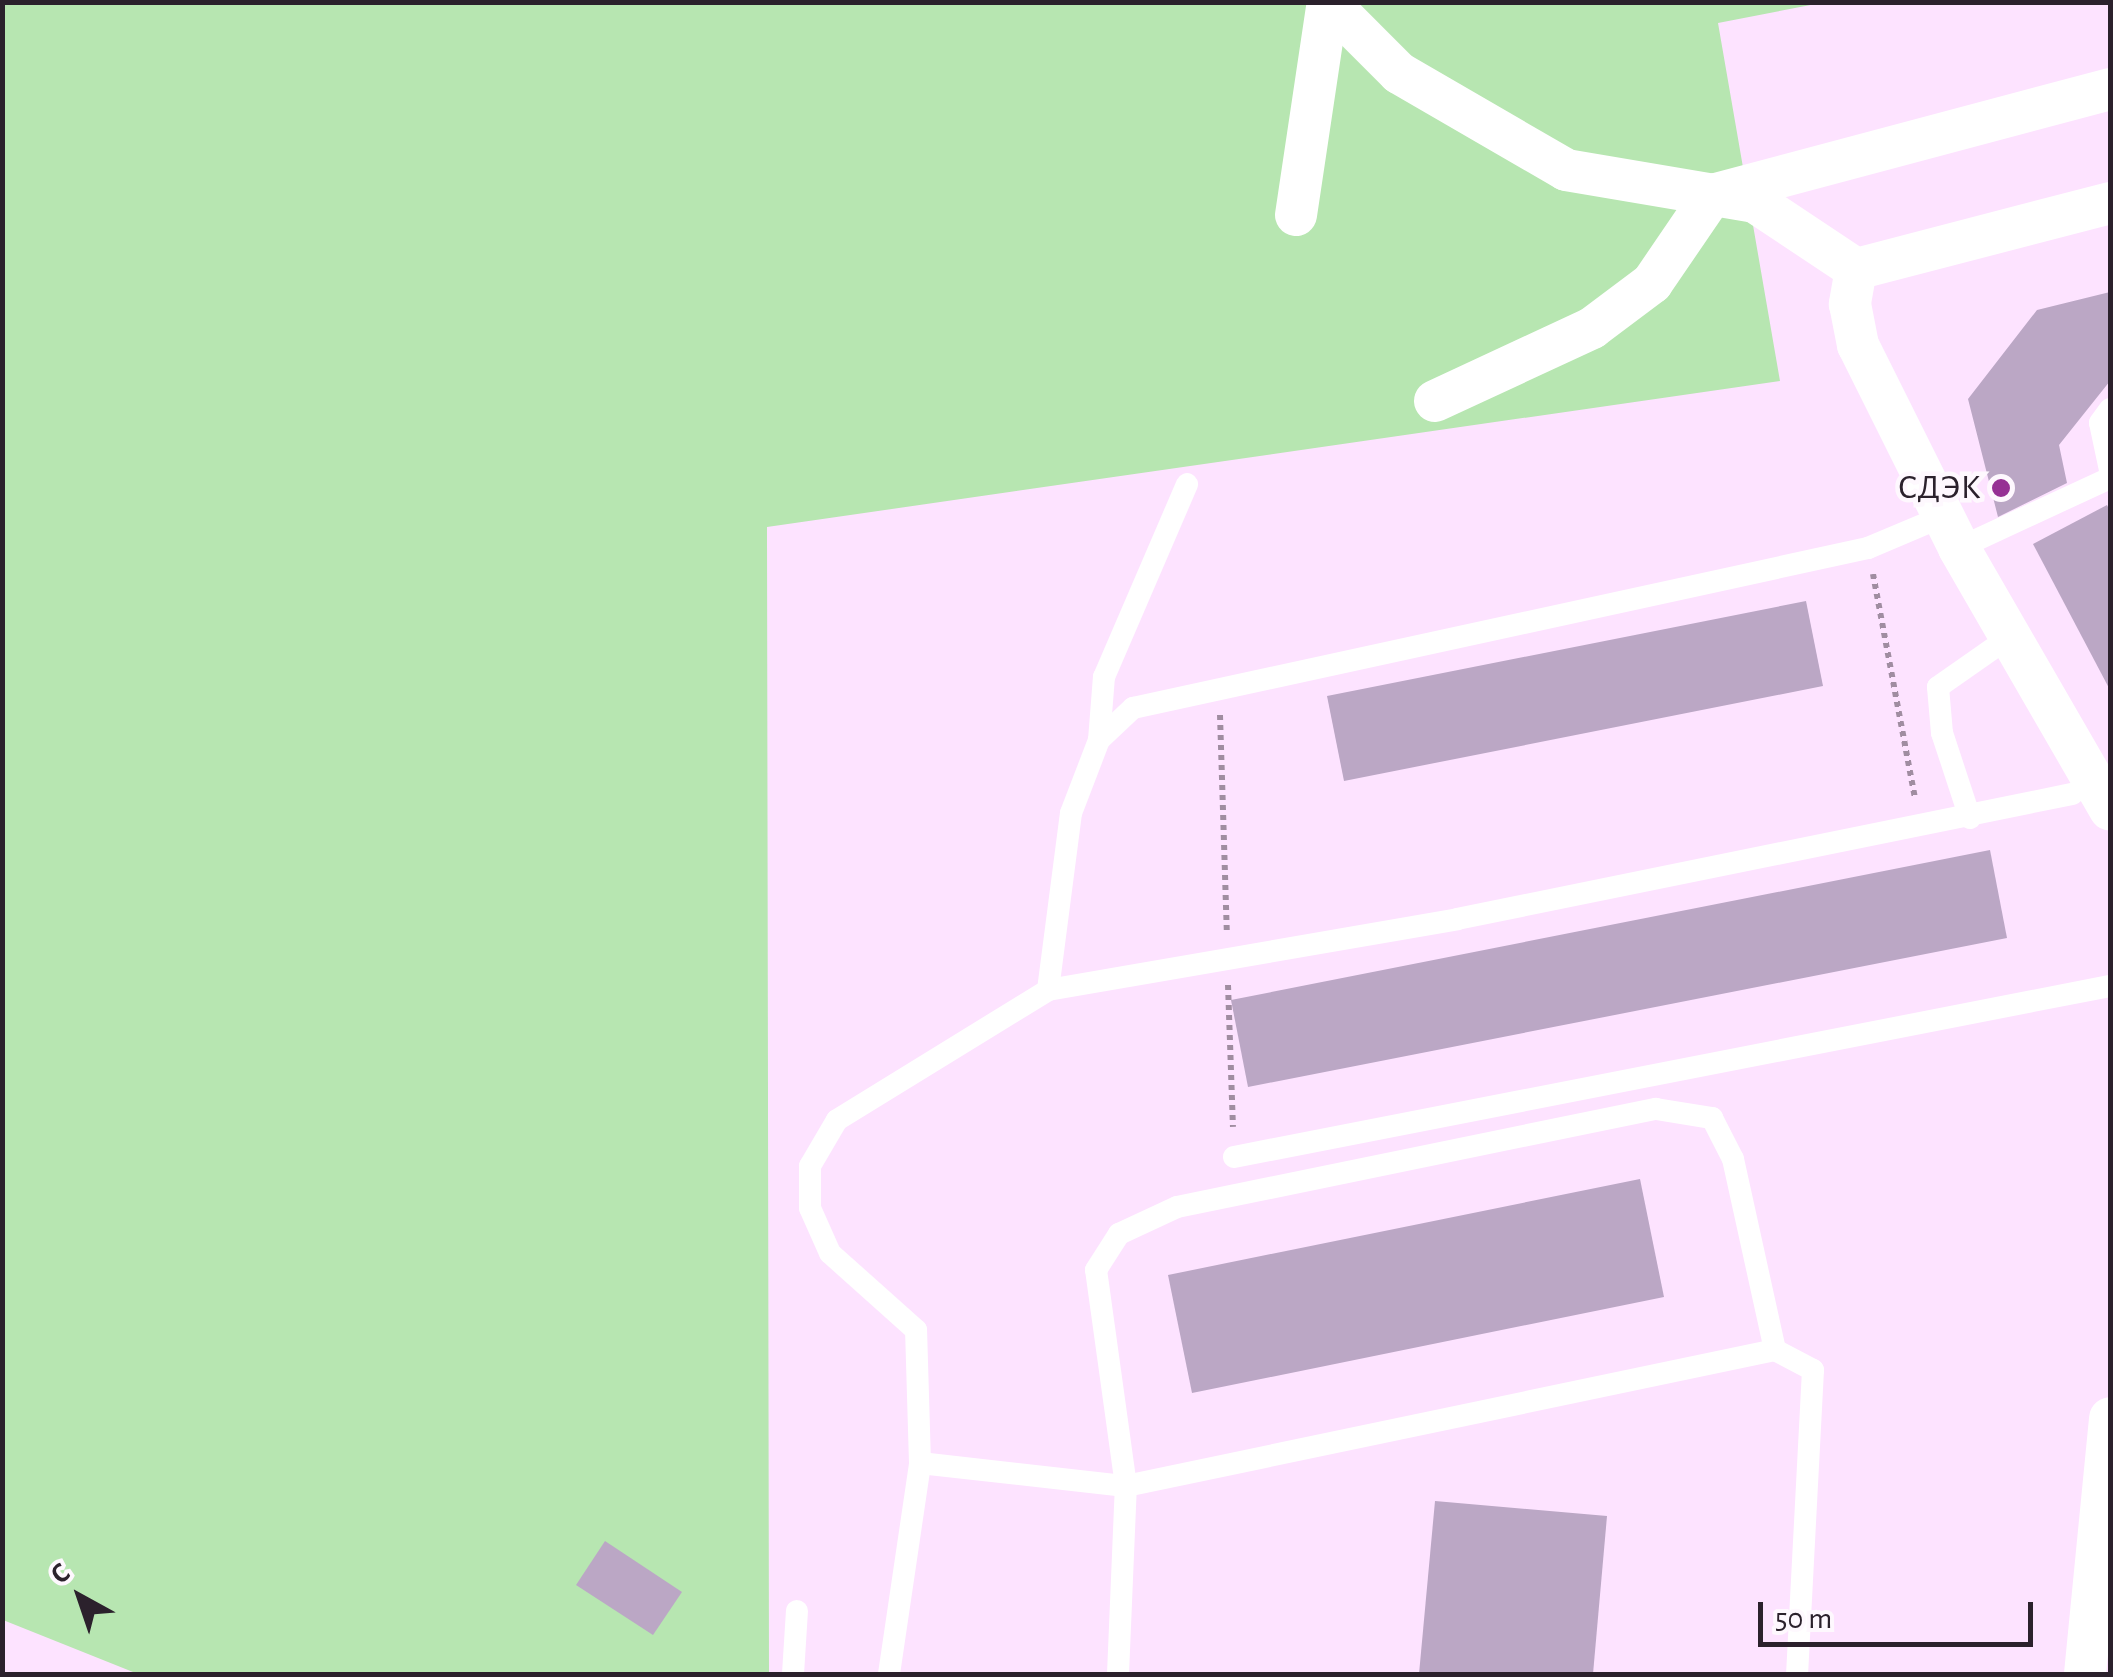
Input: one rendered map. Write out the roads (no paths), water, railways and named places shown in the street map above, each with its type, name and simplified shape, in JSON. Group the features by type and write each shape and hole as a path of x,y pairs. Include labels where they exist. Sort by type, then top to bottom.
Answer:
{"street":[{"path":"1328,3 1399,72 1566,170 1755,202 1856,269 2110,204"},
{"path":"1296,216 1328,3"},
{"path":"1435,401 1592,328 1652,283 1712,195 2110,90"},
{"path":"1856,269 1858,345 1942,536 2091,802"},
{"path":"2094,1650 2110,1418"}],"lane":[{"path":"2110,408 2100,423 2110,470"},
{"path":"1098,740 1134,708 1218,684 1868,548 1942,536 2110,478"},
{"path":"1048,990 1071,812 1098,740 1104,677 1187,484"},
{"path":"1970,818 1942,734 1938,688 1994,648"},
{"path":"889,1674 920,1463 916,1330 830,1253 810,1208 810,1166 838,1120 1048,990 1228,963 1970,818 2091,802"},
{"path":"1234,1157 2110,986"},
{"path":"1118,1674 1126,1486 1096,1270 1119,1234 1177,1207 1656,1109 1712,1118 1733,1159 1775,1350"},
{"path":"920,1463 1126,1486 1775,1350 1813,1370 1797,1674"},
{"path":"793,1674 796,1610"}],"place":[{"name":"СДЭК","path":"2001,488"}]}
